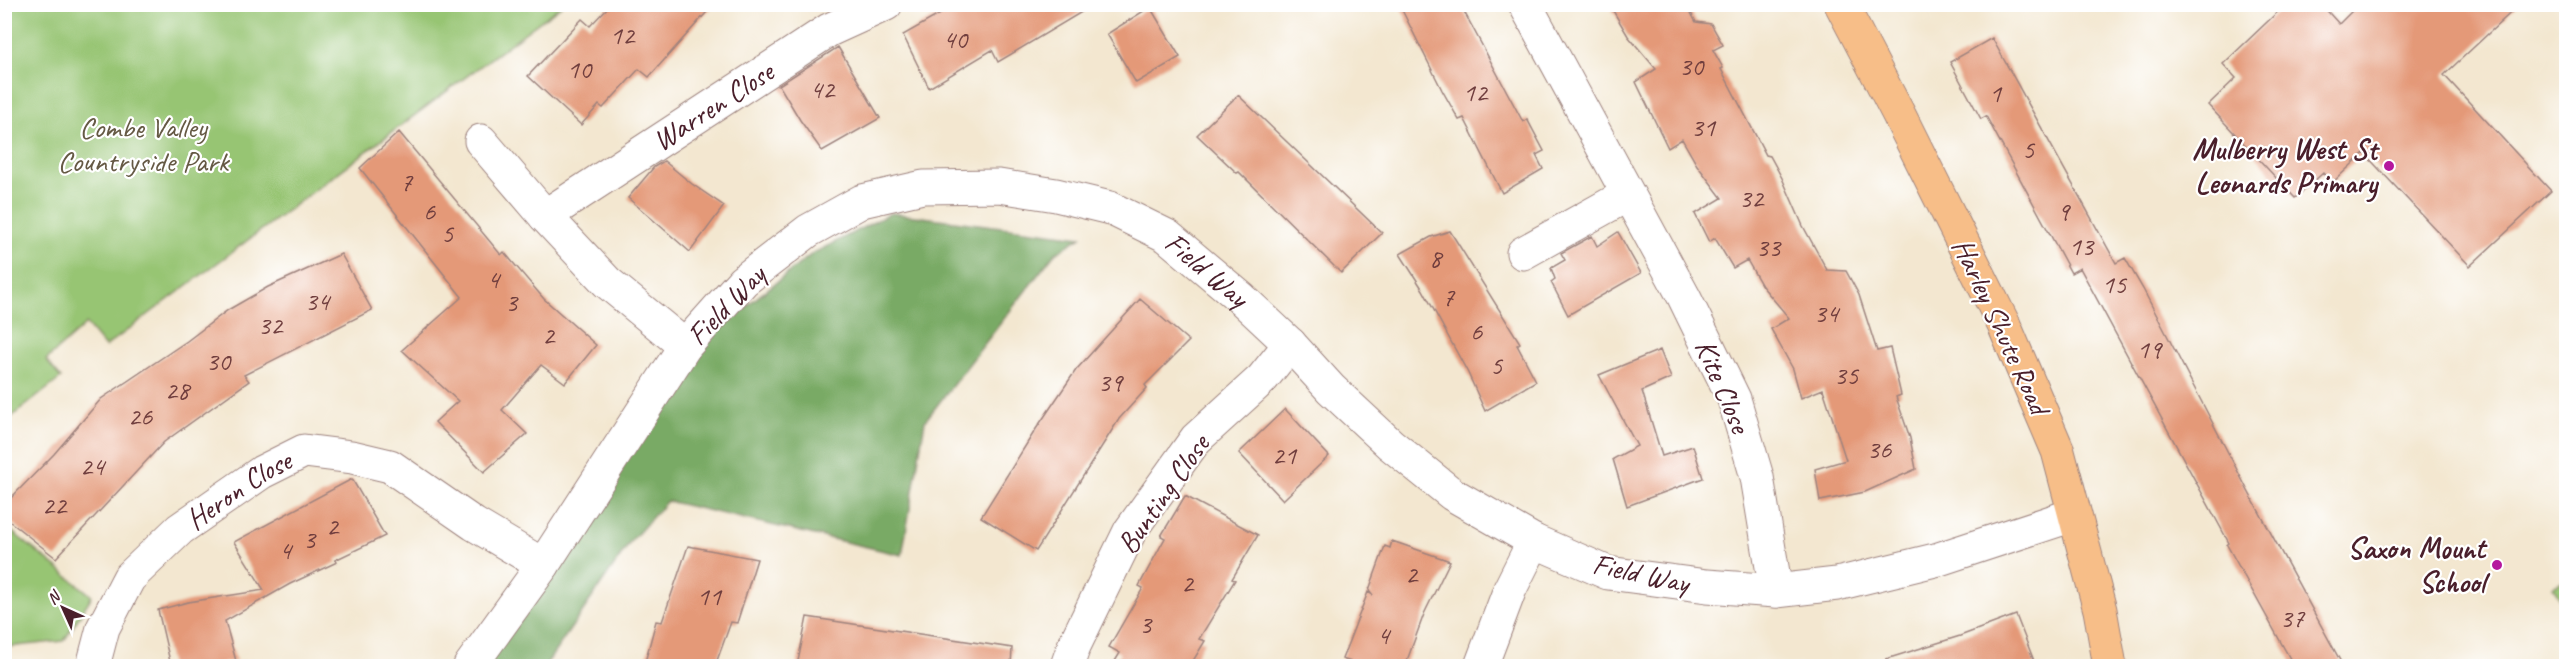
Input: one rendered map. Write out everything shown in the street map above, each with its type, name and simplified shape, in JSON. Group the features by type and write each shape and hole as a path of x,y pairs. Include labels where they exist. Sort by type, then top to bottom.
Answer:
{"main road":[{"name":"Harley Shute Road","path":"1841,4 2004,325 2058,451 2073,515 2100,610 2110,666"}],"street":[{"name":"Warren Close","path":"545,216 829,30 886,4"},
{"name":"Kite Close","path":"1525,4 1684,297 1734,399 1757,477 1776,591"},
{"path":"481,141 545,216 607,282 685,346"},
{"name":"Field Way","path":"470,666 543,565 685,346 743,281 808,231 862,201 923,187 999,186 1056,195 1110,208 1167,236 1242,299 1290,344 1331,389 1390,444 1452,494 1534,541 1608,573 1707,586 1776,591 1837,584 1939,559 2073,515"},
{"path":"1523,253 1627,195"},
{"name":"Bunting Close","path":"1067,666 1074,646 1130,531 1196,439 1262,379 1290,344"},
{"name":"Heron Close","path":"93,666 104,628 129,578 180,529 262,472 304,451 352,457 390,466 474,524 543,565"},
{"path":"1481,666 1510,589 1534,541"}],"green space":[{"name":"Combe Valley Countryside Park","path":"5,4 562,5 105,347 86,324 46,360 61,378 5,422"},
{"path":"891,213 1081,237 1054,254 925,421 902,555 667,501 631,541 545,666 480,666 707,337 812,254"},
{"path":"5,526 92,596 64,641 7,647 6,666"},
{"path":"2566,579 2566,609 2553,586"}],"building":[{"path":"611,4 714,4 649,77 639,69 603,108 599,105 581,125 528,76 582,19 590,26"},
{"path":"958,4 1095,4 998,62 992,50 929,88 903,35"},
{"path":"1399,4 1460,4 1523,122 1527,119 1544,151 1536,155 1543,169 1502,193 1464,118 1459,120 1442,90"},
{"path":"1609,4 1686,4 1696,22 1711,24 1723,45 1713,50 1723,68 1721,69 1766,155 1770,156 1782,178 1803,226 1827,270 1846,271 1859,295 1877,351 1890,348 1901,395 1896,397 1910,438 1916,469 1865,492 1820,501 1815,469 1846,460 1823,389 1801,398 1793,369 1771,329 1789,318 1762,286 1747,260 1733,268 1715,238 1709,242 1695,214 1722,198 1697,165 1682,139 1668,148 1636,82 1656,69 1628,36"},
{"path":"2286,4 2321,4 2339,24 2359,4 2520,4 2444,75 2551,191 2470,266 2364,153 2332,183 2323,173 2295,198 2208,105 2236,78 2223,64"},
{"path":"1150,7 1180,57 1136,83 1107,34"},
{"path":"1992,38 2116,263 2125,258 2143,289 2248,491 2343,666 2294,666 2080,268 2071,273 1986,116 1981,119 1950,62"},
{"path":"838,47 880,118 822,151 779,85"},
{"path":"1238,95 1382,233 1341,273 1239,172 1237,173 1197,135"},
{"path":"399,132 501,255 504,252 544,299 596,345 565,383 541,365 502,410 527,434 484,472 435,422 458,401 402,350 462,297 360,168"},
{"path":"664,161 724,206 690,252 628,198 654,167"},
{"path":"1450,231 1520,343 1517,345 1536,381 1485,411 1468,373 1423,290 1400,254 1431,237"},
{"path":"1618,232 1641,273 1568,315 1551,282 1555,279 1551,268 1565,260 1561,253 1592,236 1597,246"},
{"path":"341,254 372,310 244,375 249,381 164,442 56,558 4,517 4,505 54,454 101,399 187,341 228,310 268,287"},
{"path":"1140,299 1189,341 1145,385 1147,388 1119,419 1036,551 981,517 1076,370"},
{"path":"1660,350 1671,378 1642,391 1662,456 1693,446 1703,478 1627,506 1613,459 1637,446 1599,375"},
{"path":"1285,409 1329,456 1283,500 1239,453"},
{"path":"352,479 385,536 335,560 337,562 290,584 225,621 236,661 203,666 171,666 158,610 188,602 264,590 234,542"},
{"path":"1185,496 1258,535 1232,579 1235,580 1199,639 1205,641 1190,666 1112,666 1120,653 1109,647 1143,588 1139,586 1165,538 1161,536"},
{"path":"1392,541 1450,561 1424,614 1405,666 1363,666 1342,659 1368,592 1373,595 1369,590 1385,546 1390,548"},
{"path":"688,546 757,559 737,623 731,622 715,666 644,666 656,621 662,622"},
{"path":"2016,615 2036,666 1887,666 1886,659 1960,636"},
{"path":"807,617 1012,648 1011,666 797,666"}],"place":[{"name":"Mulberry West St Leonards Primary","path":"2389,166"},
{"name":"Saxon Mount School","path":"2497,565"}]}
